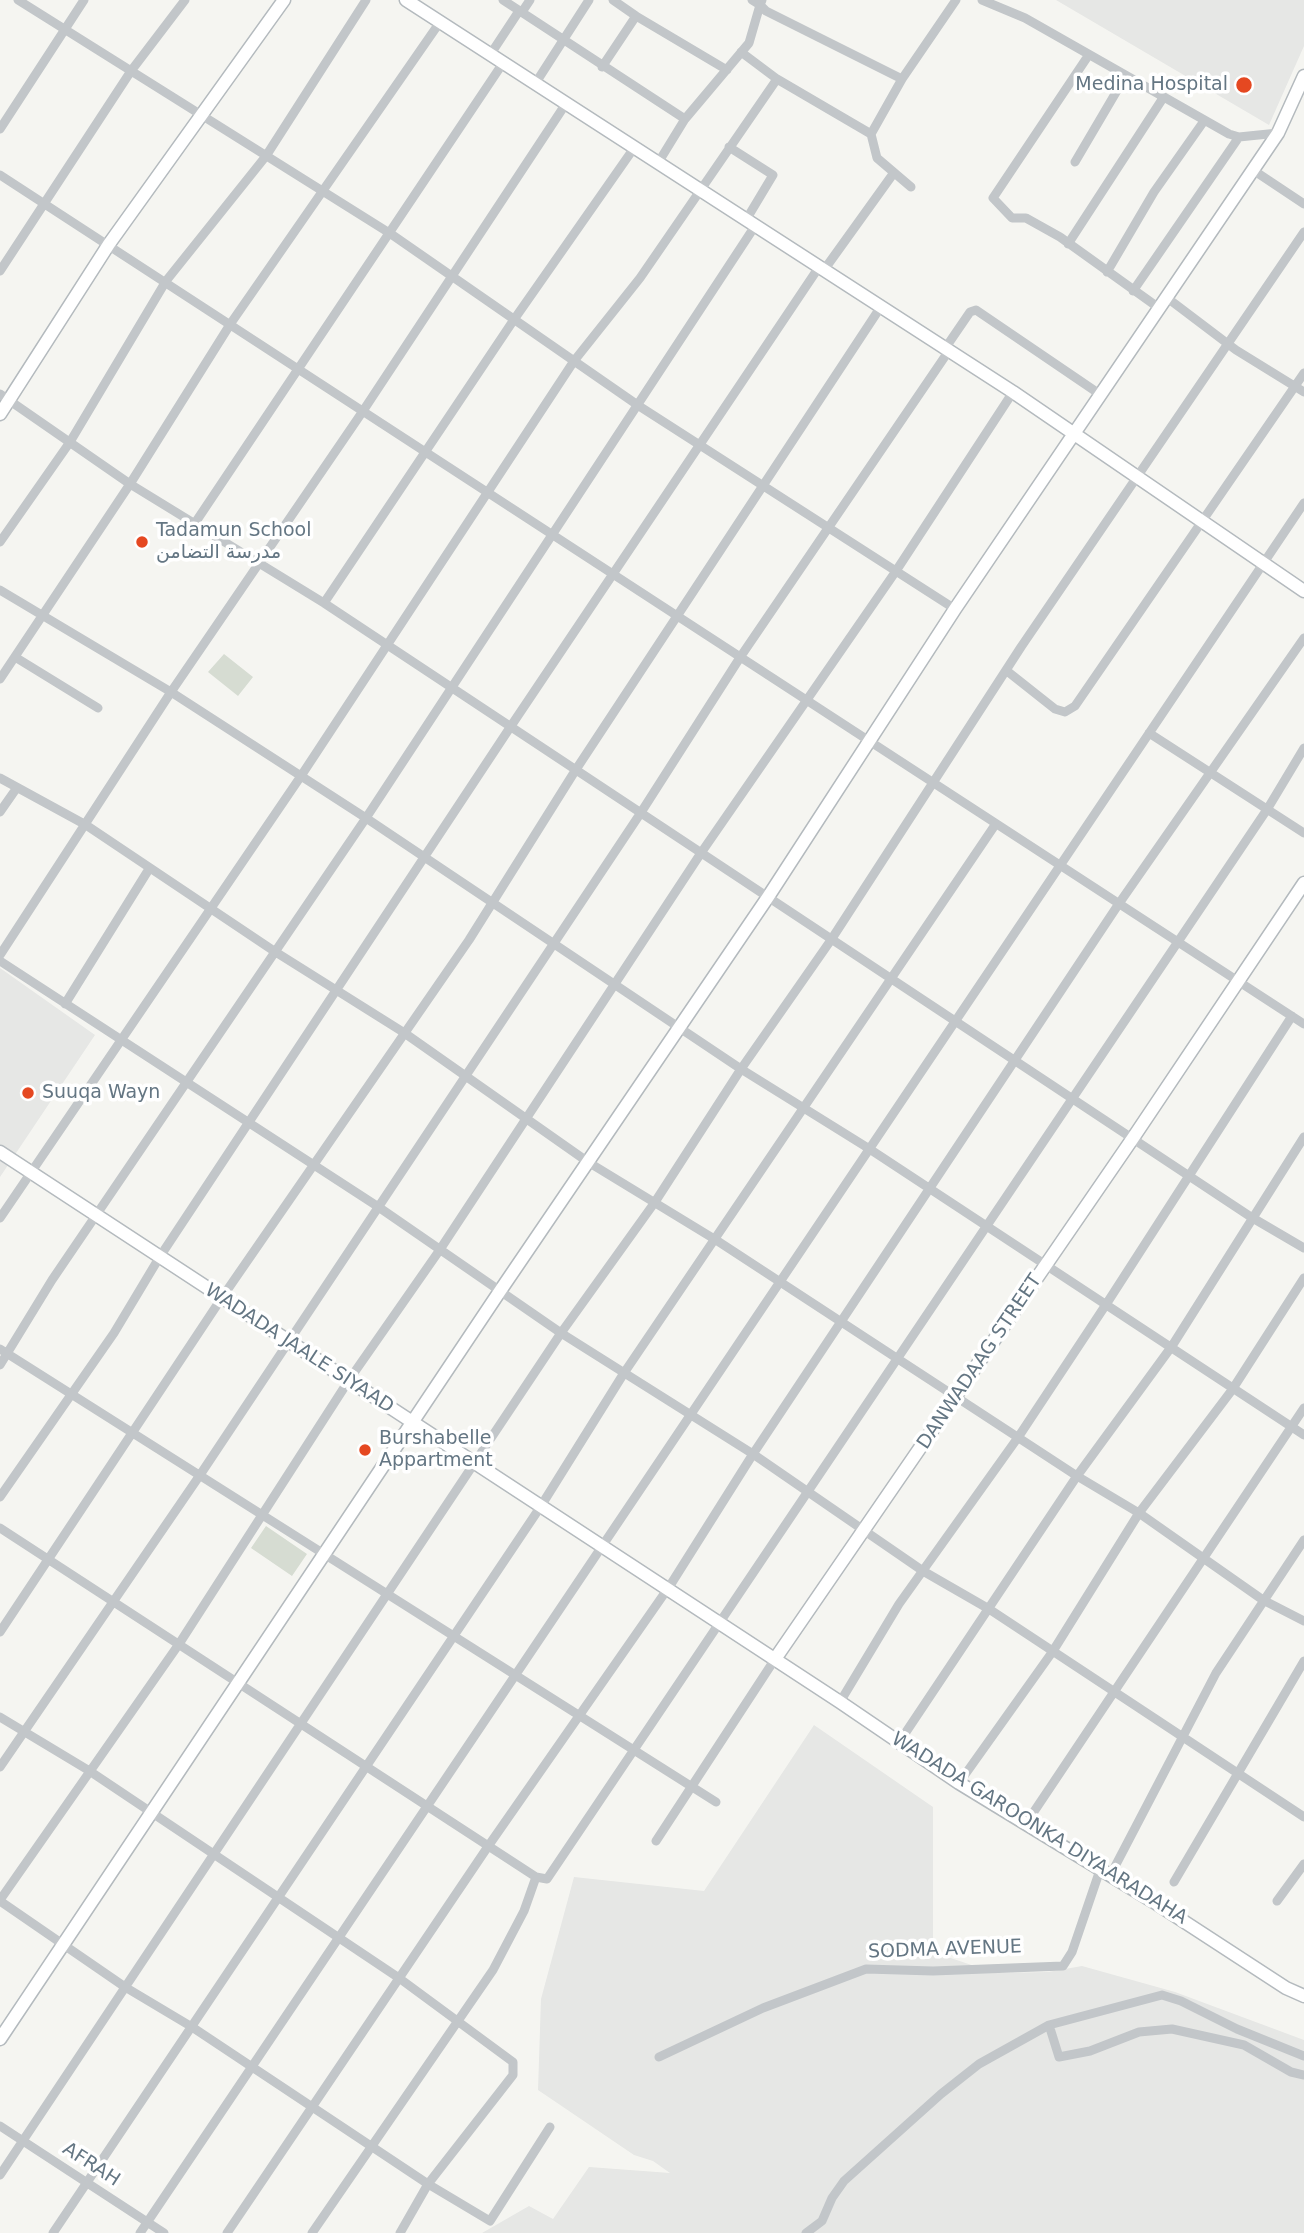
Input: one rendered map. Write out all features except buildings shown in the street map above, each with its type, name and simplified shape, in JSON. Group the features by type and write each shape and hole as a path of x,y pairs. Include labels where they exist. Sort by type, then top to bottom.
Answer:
{"street":[{"path":"18,0 391,234 639,406 955,609"},
{"path":"0,129 84,0"},
{"path":"0,271 131,71 185,0"},
{"path":"0,414 5,397 109,244 284,0"},
{"path":"0,542 71,442 166,281 266,156 366,0"},
{"path":"503,0 685,119"},
{"path":"490,55 530,0"},
{"path":"535,84 589,0"},
{"path":"613,0 727,70"},
{"path":"911,187 877,158 871,134 902,79 956,0"},
{"path":"982,0 1025,18 1204,121 1239,137 1278,133"},
{"path":"411,1 565,105 1013,392 1304,591"},
{"path":"758,2 766,12 902,79"},
{"path":"657,163 685,119 749,43 758,2"},
{"path":"602,67 636,16"},
{"path":"0,679 130,484 230,323 440,22"},
{"path":"741,51 777,79 871,134"},
{"path":"1088,56 993,198 1012,218 1026,218 1068,244 1133,291 1163,303 1300,390"},
{"path":"195,523 503,63"},
{"path":"0,2039 500,1291 768,897 955,609 1076,435 1278,133 1304,76"},
{"path":"1075,162 1125,77"},
{"path":"0,1218 301,776 574,361 640,278 777,79"},
{"path":"1068,244 1163,98"},
{"path":"0,955 171,692 363,411 565,105"},
{"path":"1107,272 1154,192 1204,121"},
{"path":"1133,291 1239,137"},
{"path":"0,1365 4,1351 366,818 639,406 750,223 773,176 729,147"},
{"path":"324,604 425,450 634,148"},
{"path":"1253,170 1304,204"},
{"path":"0,1497 114,1333 159,1258 339,991 698,444 821,269 893,174"},
{"path":"0,175 1304,1024"},
{"path":"0,2175 211,1855 303,1725 561,1333 655,1202 1136,478 1304,232"},
{"path":"0,1632 221,1299 493,904 575,771 880,308"},
{"path":"0,1767 200,1475 286,1342 466,1077 552,942 640,814 741,656 970,312 976,310 1101,395"},
{"path":"1007,671 1055,709 1071,710 1202,521 1300,390 1304,373"},
{"path":"550,2127 490,2221 428,2185 374,2146 192,2027 125,1987 0,1901 88,1770 179,1644 349,1380 439,1251 701,853 895,571 1013,392"},
{"path":"5,397 130,484 260,563 453,687 575,771 1016,1059 1251,1217 1304,1248"},
{"path":"140,2233 429,1807 868,1147 1304,503"},
{"path":"0,590 171,692 366,818 615,986 741,1069 868,1147 1045,1266 1107,1303 1232,1390 1304,1436"},
{"path":"228,2233 489,1845 667,1589 753,1454 1118,905 1304,638"},
{"path":"15,657 98,708"},
{"path":"1149,733 1304,833"},
{"path":"0,1528 536,1877 547,1879 1268,808 1304,748"},
{"path":"0,778 86,825 274,951 403,1032 588,1162 716,1240 958,1395 1076,1476 1139,1513 1263,1600 1304,1621"},
{"path":"0,812 16,789"},
{"path":"53,2233 541,1506 624,1373 995,825"},
{"path":"65,1004 149,869"},
{"name":"DANWADAAG STREET","path":"656,1841 775,1659 958,1395 1304,883"},
{"path":"0,961 186,1085 377,1206 561,1333 753,1454 923,1571 989,1609 1304,1817"},
{"path":"840,1702 899,1604 1019,1436 1292,1016"},
{"path":"900,1741 1076,1476 1172,1346 1304,1137"},
{"name":"WADADA JAALE SIYAAD","path":"0,1152 286,1342 349,1380 775,1659"},
{"path":"959,1783 1053,1651 1139,1513 1232,1390 1304,1278"},
{"path":"4,1351 716,1802"},
{"path":"1025,1825 1304,1408"},
{"path":"1105,1873 1216,1673 1304,1541"},
{"name":"WADADA GAROONKA DIYAARADAHA","path":"775,1659 959,1783 1286,1989 1304,1996"},
{"path":"1174,1882 1304,1661"},
{"path":"0,1717 88,1770 150,1815 399,1978 513,2062 514,2072 428,2185 400,2233"},
{"path":"1277,1901 1304,1864"},
{"name":"SODMA AVENUE","path":"659,2057 763,2008 866,1969 933,1971 1063,1966 1072,1952 1105,1873"},
{"path":"312,2233 493,1970 524,1911 536,1877"},
{"path":"806,2233 822,2221 832,2198 844,2181 941,2094 979,2064 1049,2025 1162,1996 1181,2001 1237,2029 1304,2056"},
{"path":"1049,2025 1059,2057 1090,2051 1139,2032 1172,2029 1244,2045 1282,2067 1304,2075"},
{"name":"AFRAH","path":"0,2126 164,2233"}],"shaded area":[{"name":"Medina Hospital","path":"1056,0 1304,0 1304,46 1269,125"},
{"path":"224,654 253,677 238,696 208,672"},
{"name":"Suuqa Wayn","path":"0,968 95,1035 0,1177"},
{"path":"266,1526 307,1554 292,1576 251,1548"},
{"path":"814,1725 933,1807 933,1952 995,1973 1048,1972 1082,1966 1175,1992 1304,2040 1304,2233 482,2233 529,2206 553,2219 589,2167 670,2173 653,2161 634,2155 538,2090 541,1999 574,1877 704,1891"}],"place":[{"name":"Medina Hospital","path":"1244,85"},
{"name":"Tadamun School مدرسة التضامن","path":"142,542"},
{"name":"Suuqa Wayn","path":"28,1093"},
{"name":"Burshabelle Appartment","path":"365,1450"}]}
